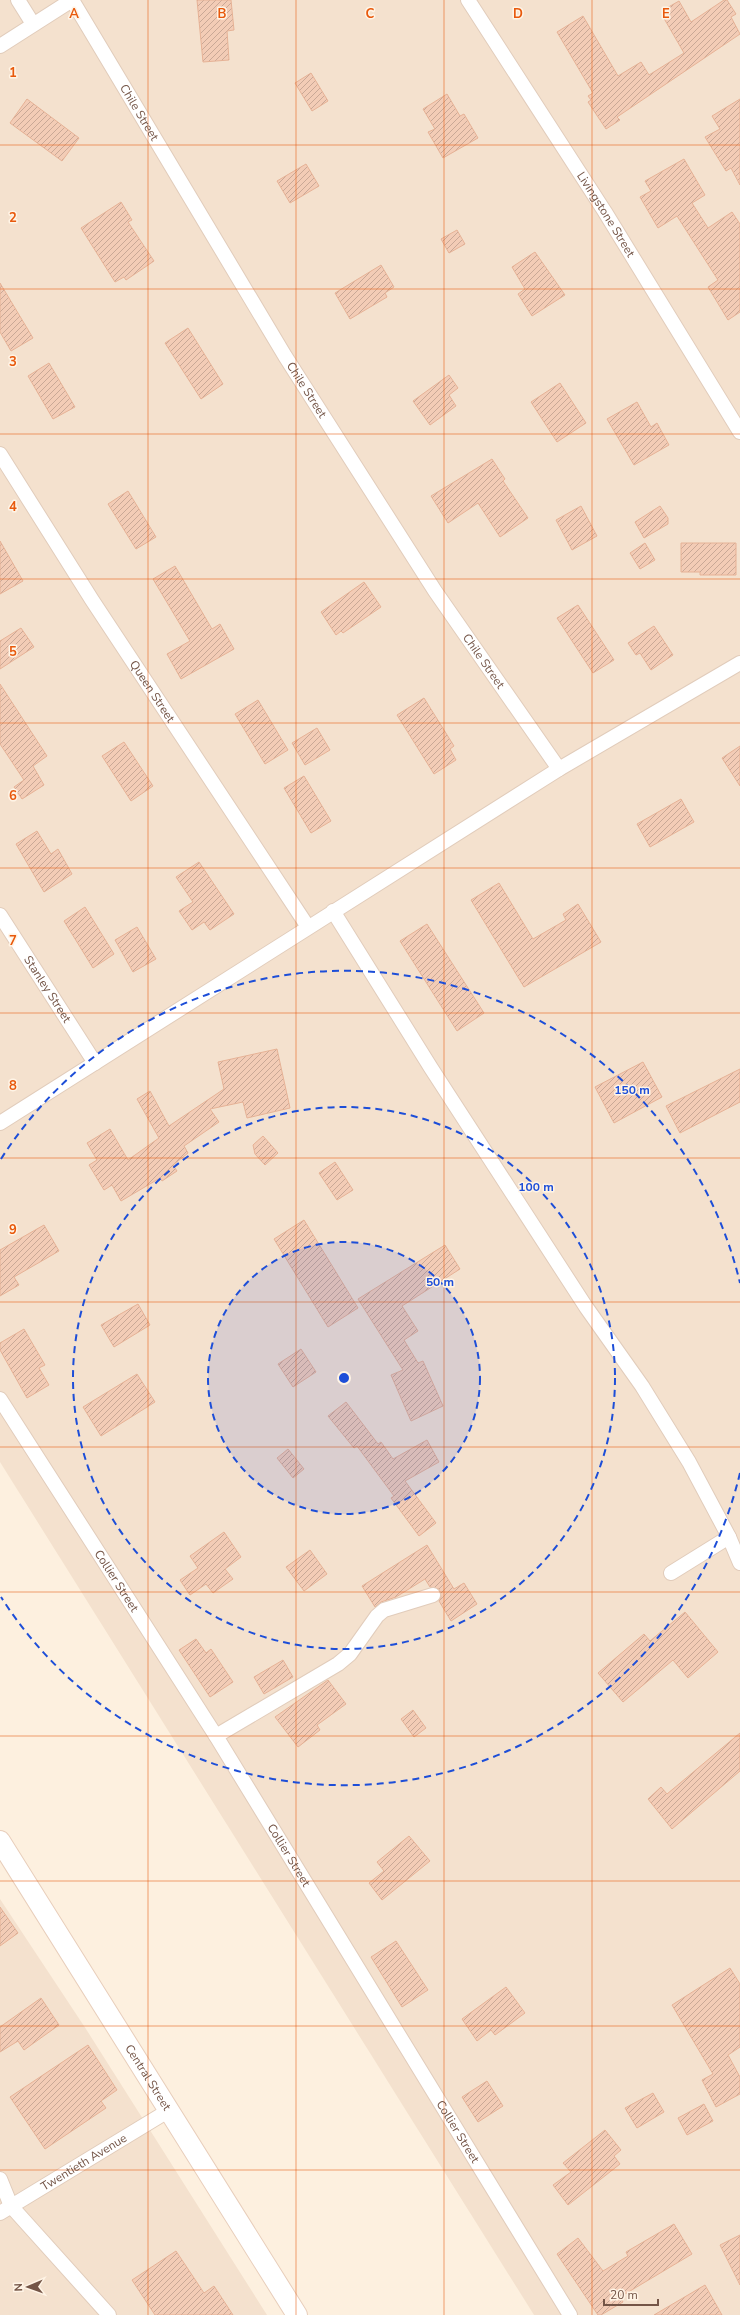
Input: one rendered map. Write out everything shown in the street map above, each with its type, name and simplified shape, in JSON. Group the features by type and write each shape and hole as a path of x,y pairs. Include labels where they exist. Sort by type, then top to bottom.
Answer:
{"main road":[{"name":"Central Street","path":"0,1841 296,2315"}],"street":[{"path":"18,0 33,24"},
{"path":"0,46 72,0"},
{"name":"Chile Street","path":"72,0 289,363 435,591 559,769"},
{"name":"Livingstone Street","path":"468,0 605,212 740,432"},
{"name":"Queen Street","path":"0,454 92,600 308,927"},
{"path":"0,1123 559,769 740,663"},
{"path":"334,911 431,1068 586,1307 642,1386 689,1462 729,1537 740,1563"},
{"name":"Stanley Street","path":"0,915 95,1063"},
{"name":"Collier Street","path":"0,1399 216,1736 570,2315"},
{"path":"671,1573 729,1537"},
{"path":"216,1736 338,1664 350,1654 384,1610 433,1595"},
{"name":"Twentieth Avenue","path":"6,2209 168,2111"},
{"path":"0,2179 6,2209 109,2315"}],"shaded area":[{"path":"0,0 740,0 740,2315 534,2315 0,1462"},
{"path":"0,1899 86,2029 267,2315 0,2315"}],"building":[{"path":"197,0 231,0 234,30 227,31 229,60 203,62"},
{"path":"724,0 727,0 736,14 731,17 740,34 617,117 620,120 606,129 588,102 591,100 588,96 593,93 557,32 583,16 618,76 641,62 649,75 684,53 662,15 667,13 665,9 679,1 691,22"},
{"path":"311,73 328,101 312,111 295,83"},
{"path":"447,94 460,116 464,114 478,138 443,158 428,132 435,129 423,109"},
{"path":"27,99 79,138 62,161 10,123"},
{"path":"740,99 740,185 731,168 726,171 705,137 720,129 712,116"},
{"path":"684,159 705,195 692,203 708,228 732,212 740,224 740,312 728,320 708,287 718,280 677,216 658,228 640,197 651,191 645,181"},
{"path":"306,164 319,186 290,203 277,181"},
{"path":"121,202 132,220 128,222 154,261 126,280 124,277 115,282 81,228"},
{"path":"457,230 465,244 449,253 441,239"},
{"path":"535,252 565,295 532,316 518,294 525,289 512,267"},
{"path":"381,265 394,287 385,293 387,297 350,319 335,293"},
{"path":"0,283 33,338 11,351 0,332"},
{"path":"188,328 223,384 201,399 165,343"},
{"path":"49,363 75,407 53,419 28,376"},
{"path":"449,375 458,388 449,395 456,406 430,425 413,401"},
{"path":"560,383 586,423 557,442 531,402"},
{"path":"637,402 651,427 657,423 669,445 634,465 607,419"},
{"path":"492,459 505,479 503,481 528,518 500,537 478,503 448,523 431,496"},
{"path":"128,491 156,537 136,549 108,504"},
{"path":"581,506 597,536 572,550 556,520"},
{"path":"660,506 668,518 668,524 644,538 635,522"},
{"path":"0,541 23,581 0,594"},
{"path":"645,543 655,560 640,569 630,553"},
{"path":"681,543 736,543 736,575 700,575 700,572 681,572"},
{"path":"175,566 212,629 220,624 234,649 181,679 167,654 190,641 153,579"},
{"path":"364,582 381,607 343,633 341,631 336,635 321,612"},
{"path":"578,605 614,660 593,673 557,618"},
{"path":"654,626 673,655 651,670 640,653 636,655 628,643"},
{"path":"21,628 34,647 0,669 0,641"},
{"path":"0,684 47,756 33,766 44,785 22,799 14,787 24,780 0,744"},
{"path":"424,698 454,746 450,749 456,760 434,774 397,715"},
{"path":"258,700 288,750 265,764 235,714"},
{"path":"317,728 330,750 305,765 292,743"},
{"path":"124,742 153,786 131,801 102,756"},
{"path":"740,746 740,786 722,758"},
{"path":"304,776 331,821 311,833 284,788"},
{"path":"681,799 694,822 650,847 637,824"},
{"path":"37,831 51,854 58,849 72,874 44,892 16,844"},
{"path":"199,862 234,914 210,930 204,922 192,930 179,911 193,902 176,877"},
{"path":"499,883 533,939 566,920 563,914 578,904 601,942 524,987 471,900"},
{"path":"85,907 114,954 93,968 64,921"},
{"path":"427,924 484,1013 457,1031 400,941"},
{"path":"137,927 156,959 133,972 115,940"},
{"path":"277,1049 290,1108 247,1118 243,1102 210,1109 219,1122 184,1146 188,1153 173,1165 177,1171 162,1181 160,1178 121,1201 112,1185 104,1190 89,1165 97,1160 87,1143 110,1129 128,1160 159,1138 137,1099 150,1091 169,1126 224,1089 218,1062"},
{"path":"643,1062 662,1097 614,1123 595,1087"},
{"path":"740,1069 740,1102 680,1133 666,1106"},
{"path":"263,1136 278,1153 265,1165 255,1154 253,1145"},
{"path":"335,1162 353,1190 337,1200 319,1173"},
{"path":"304,1220 358,1308 328,1327 274,1239"},
{"path":"44,1225 59,1251 14,1277 19,1285 0,1296 0,1250"},
{"path":"445,1245 460,1269 402,1306 418,1331 404,1340 418,1363 423,1361 443,1406 411,1421 391,1375 403,1370 358,1299"},
{"path":"138,1304 150,1325 114,1347 101,1325"},
{"path":"24,1329 45,1365 39,1368 49,1385 27,1398 0,1350 0,1343"},
{"path":"301,1349 316,1372 293,1387 278,1364"},
{"path":"137,1374 155,1402 101,1436 83,1407"},
{"path":"346,1402 378,1444 381,1442 393,1459 427,1440 439,1462 405,1481 436,1523 419,1536 391,1498 394,1496 357,1446 354,1448 328,1416"},
{"path":"288,1449 304,1469 293,1478 277,1458"},
{"path":"224,1532 241,1557 225,1569 233,1579 213,1593 206,1584 190,1595 180,1580 198,1568 190,1556"},
{"path":"427,1545 454,1589 464,1583 477,1604 451,1621 439,1601 441,1597 439,1589 430,1587 425,1579 396,1597 381,1602 375,1607 362,1586"},
{"path":"310,1550 327,1574 304,1591 286,1567"},
{"path":"685,1612 718,1652 688,1678 673,1660 623,1702 598,1673 644,1634 650,1641"},
{"path":"196,1639 206,1653 211,1649 233,1682 210,1697 179,1650"},
{"path":"283,1660 293,1677 264,1694 254,1677"},
{"path":"328,1680 346,1704 317,1725 320,1730 298,1747 275,1717"},
{"path":"413,1710 426,1728 414,1737 401,1719"},
{"path":"740,1733 740,1771 672,1829 648,1799 661,1787 667,1794"},
{"path":"409,1836 430,1861 382,1900 369,1883 384,1871 377,1862"},
{"path":"0,1907 18,1933 0,1946"},
{"path":"396,1941 428,1990 402,2007 371,1957"},
{"path":"730,1968 740,1984 740,2047 728,2055 740,2077 740,2094 716,2107 702,2080 713,2074 672,2005"},
{"path":"506,1987 525,2013 495,2035 491,2030 477,2041 462,2019"},
{"path":"41,1998 59,2025 24,2050 18,2041 0,2052 0,2027"},
{"path":"88,2045 117,2090 101,2101 106,2108 45,2149 10,2097"},
{"path":"487,2081 503,2106 478,2122 462,2097"},
{"path":"653,2093 664,2112 637,2128 625,2108"},
{"path":"704,2104 713,2121 687,2135 678,2118"},
{"path":"605,2130 621,2150 614,2156 620,2164 568,2205 553,2185 571,2172 563,2163"},
{"path":"674,2224 692,2254 620,2297 623,2302 601,2315 598,2315 557,2254 578,2238 603,2271 628,2256 626,2252"},
{"path":"740,2235 740,2285 720,2245"},
{"path":"176,2251 204,2293 214,2286 233,2315 155,2315 132,2280"},
{"path":"705,2285 722,2315 654,2315"}]}
